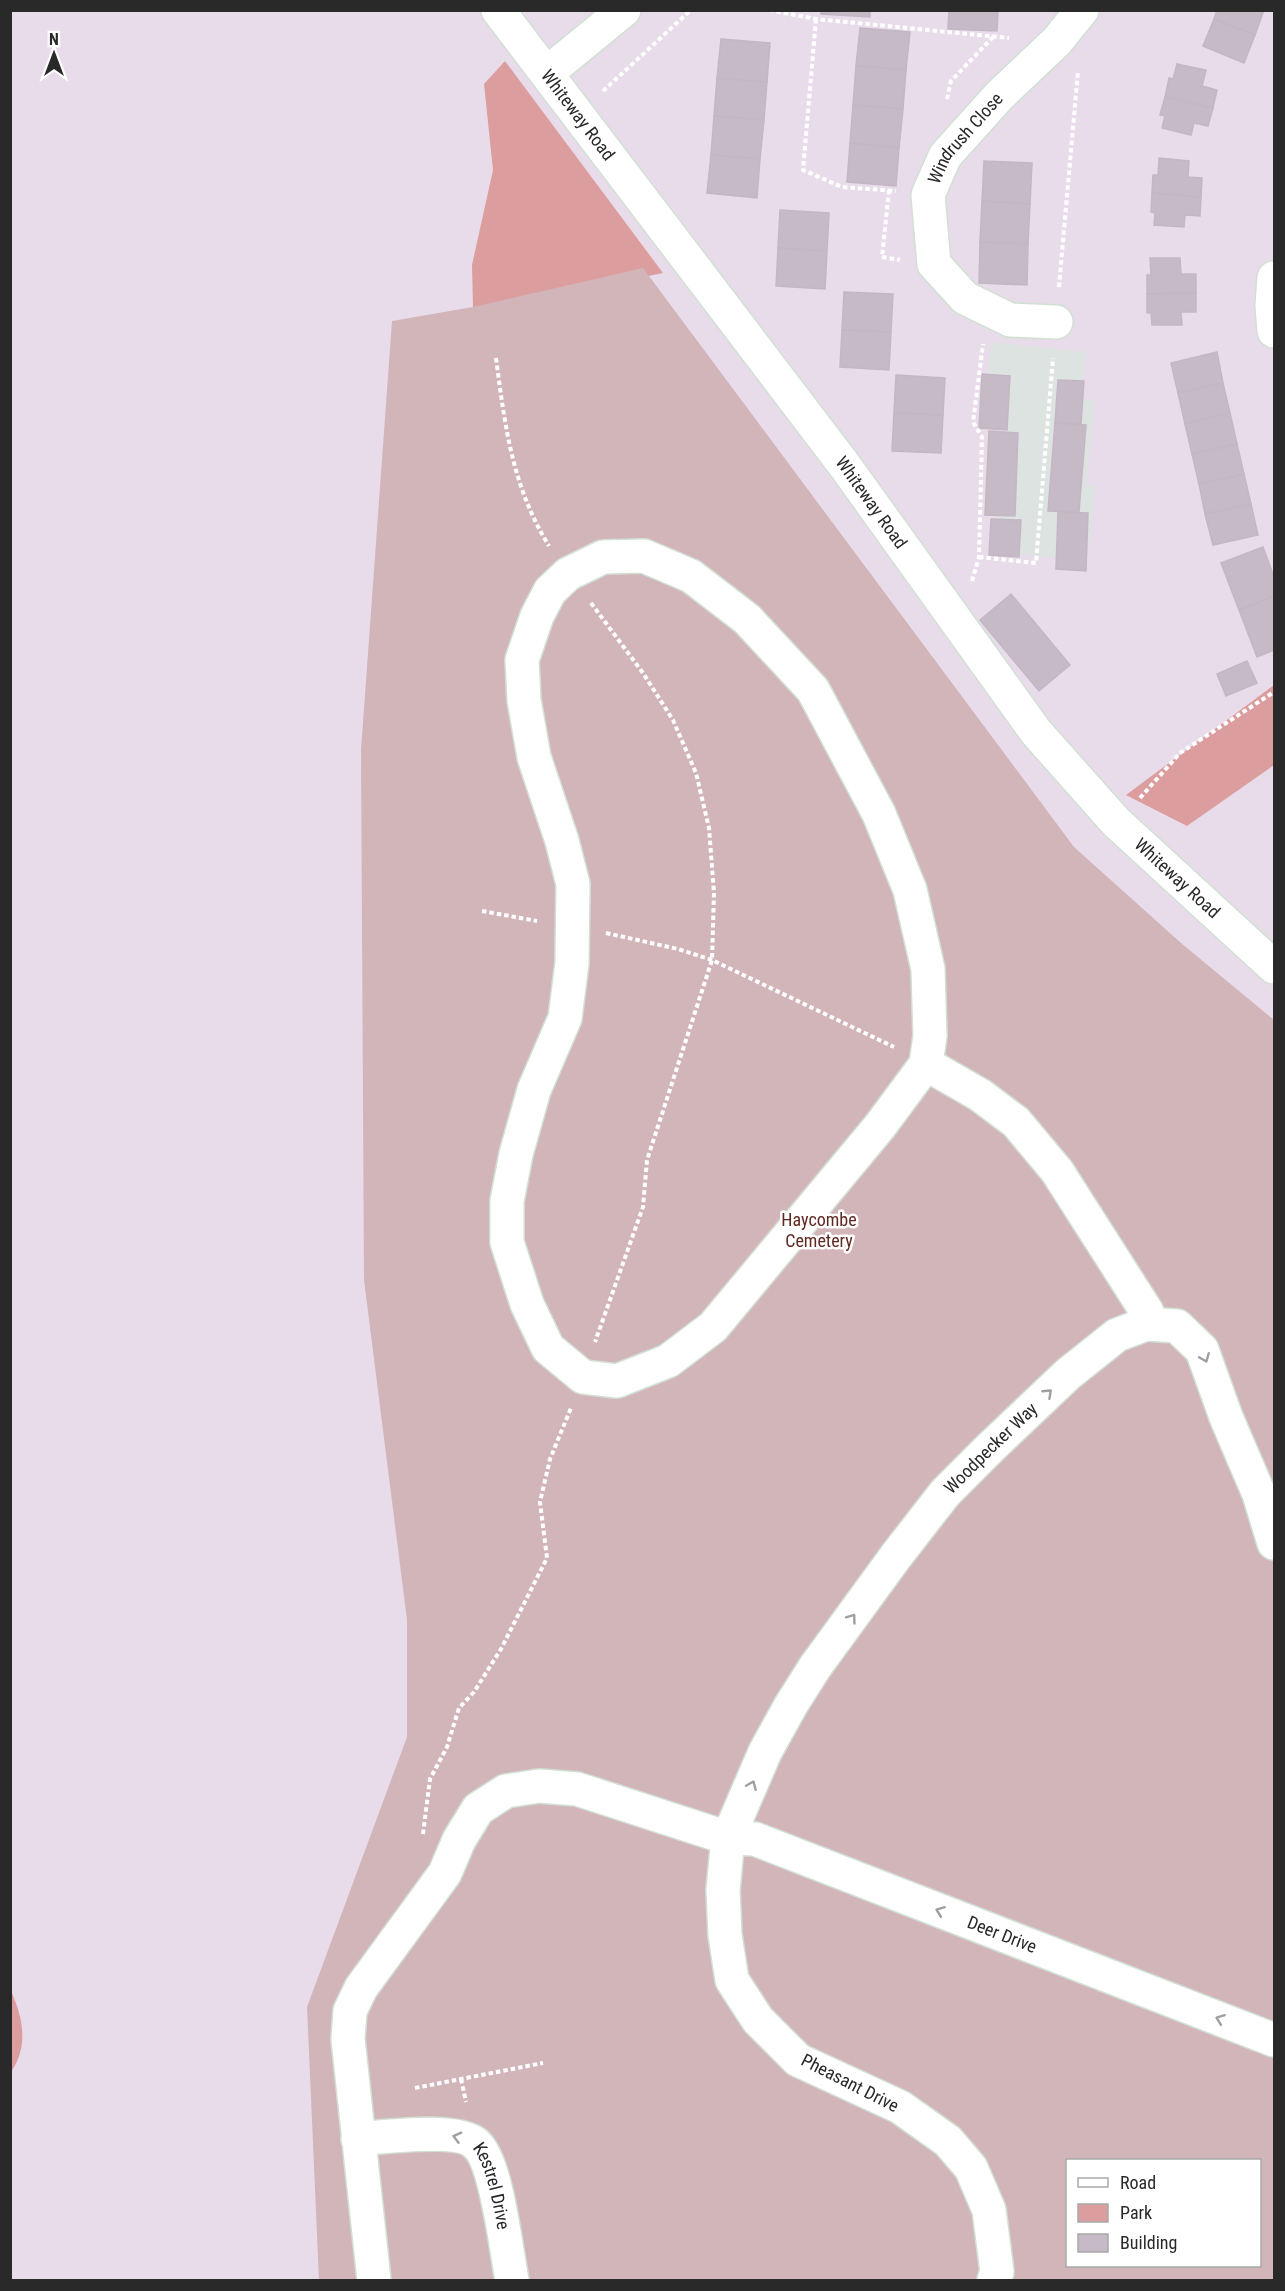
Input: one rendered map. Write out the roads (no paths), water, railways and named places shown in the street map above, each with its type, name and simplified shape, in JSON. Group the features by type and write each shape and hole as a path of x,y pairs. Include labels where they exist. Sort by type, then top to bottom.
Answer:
{"street":[{"name":"Whiteway Road","path":"498,10 845,466 1036,732 1116,822 1275,967"},
{"path":"547,73 624,10"},
{"name":"Windrush Close","path":"1056,322 1010,320 965,298 934,264 928,195 945,156 999,96 1057,41 1082,10"},
{"path":"1275,278 1272,305 1275,331"},
{"path":"644,556 691,576 747,619 813,690 879,814 910,890 928,969 930,1036 926,1064 880,1126 713,1327 668,1361 617,1381 583,1377 549,1348 527,1304 507,1242 507,1201 516,1154 534,1090 565,1018 572,963 573,884 562,841 534,757 524,700 522,660 537,616 550,591 568,574 603,557 644,556"},
{"path":"926,1064 980,1095 1016,1122 1057,1171 1146,1312 1146,1324"},
{"name":"Woodpecker Way","path":"728,1838 765,1752 815,1667 945,1493 1068,1374 1118,1335 1146,1324 1177,1326 1202,1350 1226,1417 1259,1494 1275,1543"},
{"name":"Deer Drive","path":"374,2280 348,2039 350,2011 361,1988 445,1873 459,1840 478,1809 506,1791 539,1786 577,1789 728,1838 755,1839 1275,2040"},
{"name":"Pheasant Drive","path":"728,1838 723,1890 725,1935 732,1980 758,2020 798,2060 900,2107 948,2141 971,2168 989,2210 997,2272 994,2280"},
{"name":"Kestrel Drive","path":"358,2139 445,2134 475,2142 489,2162 512,2280"}],"park label":[{"name":"Haycombe Cemetery","path":"819,1230"}]}
